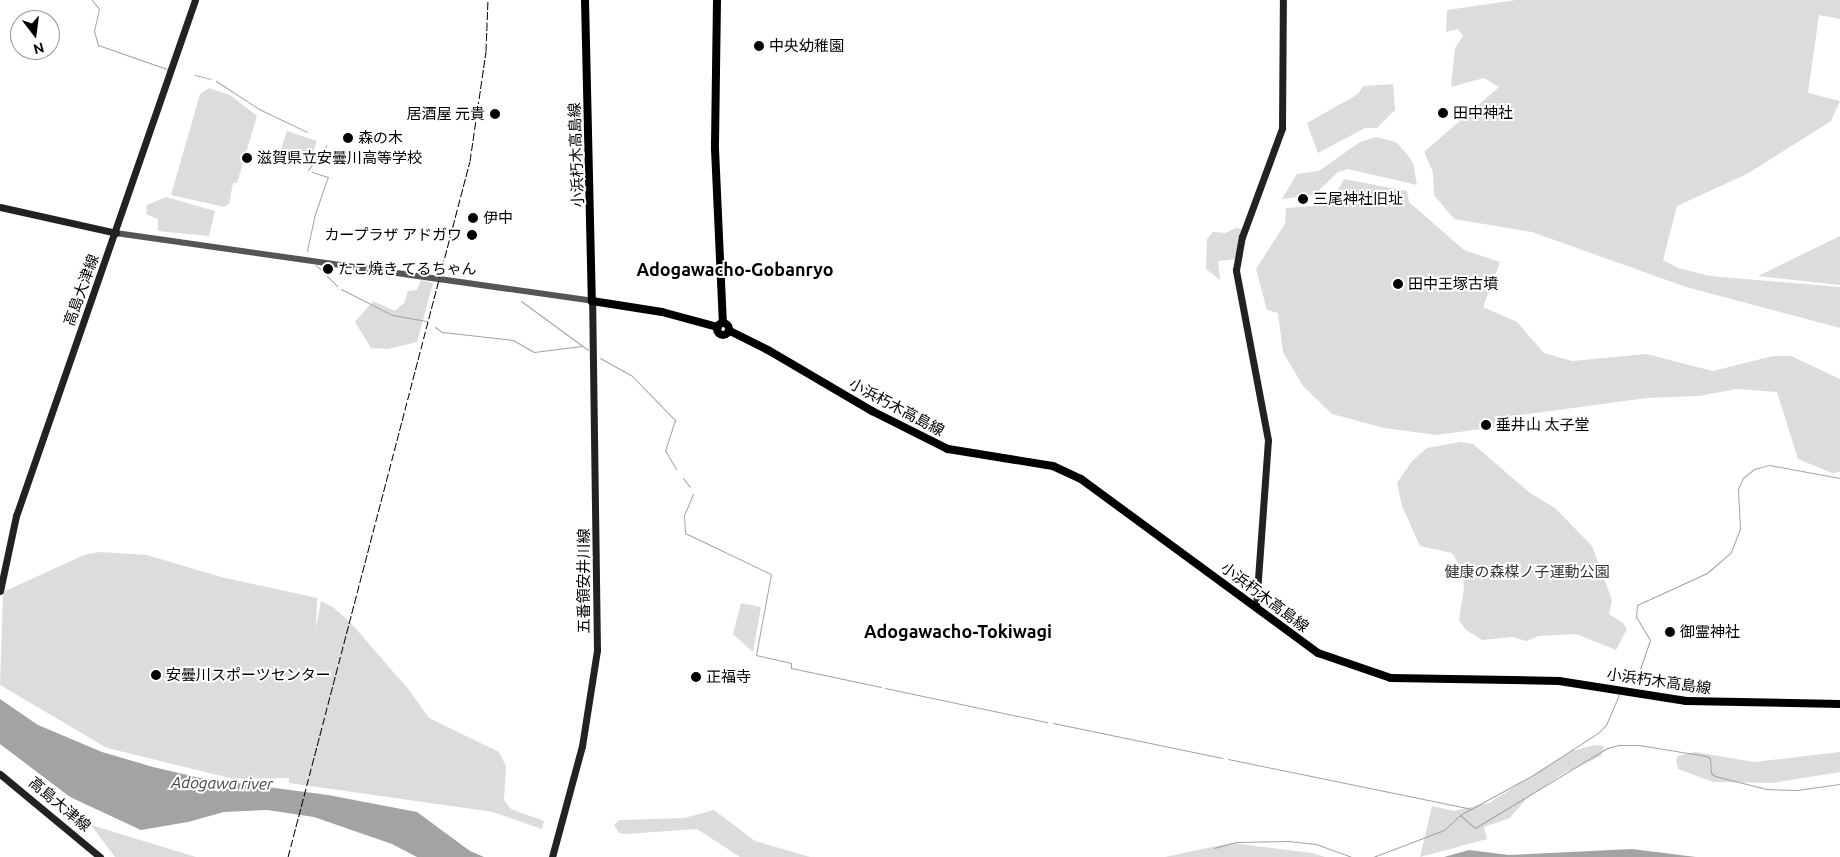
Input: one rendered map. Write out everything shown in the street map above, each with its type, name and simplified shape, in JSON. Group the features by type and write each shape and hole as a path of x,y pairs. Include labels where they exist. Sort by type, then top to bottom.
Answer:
{"main road":[{"name":"高島大津線","path":"0,591 16,516 116,233 195,0"},
{"name":"小浜朽木高島線","path":"586,0 592,301"},
{"path":"592,301 662,312 720,325 715,149 717,0"},
{"path":"1256,607 1268,440 1266,417 1246,335 1236,270 1242,237 1282,128 1283,0"},
{"path":"0,207 116,233"},
{"name":"五番領安井川線","path":"552,857 580,753 592,697 598,624 592,301"},
{"name":"小浜朽木高島線","path":"720,325 728,325 730,331 768,350 872,411 948,449 1053,466 1081,479 1318,653 1391,678 1559,681 1686,701 1840,704"},
{"name":"高島大津線","path":"0,774 100,857"}],"street":[{"path":"116,233 592,301"}],"green space":[{"path":"1516,0 1840,0 1840,19 1819,15 1808,93 1840,101 1831,121 1747,174 1677,206 1663,260 1678,268 1710,276 1840,287 1840,328 1686,287 1532,232 1454,219 1434,195 1433,172 1424,152 1499,87 1484,78 1451,87 1455,48 1463,36 1458,29 1446,32 1447,10"},
{"path":"1393,84 1395,110 1377,128 1365,128 1318,153 1307,123 1358,94 1363,86"},
{"path":"209,88 230,95 257,116 237,183 233,183 229,204 224,207 171,195 200,94"},
{"path":"287,131 317,141 310,161 280,152"},
{"path":"1376,137 1396,142 1407,154 1413,163 1417,185 1348,169 1338,172 1314,195 1282,199 1297,174 1319,171 1360,142"},
{"path":"1344,179 1407,191 1409,202 1464,250 1500,262 1483,307 1517,322 1544,353 1572,361 1646,354 1713,371 1773,356 1791,356 1840,379 1840,472 1832,473 1798,459 1777,392 1736,389 1699,396 1647,398 1497,418 1496,427 1437,435 1384,428 1332,414 1303,386 1283,352 1278,313 1267,310 1256,269 1285,224 1286,208 1330,205"},
{"path":"166,197 215,211 209,236 158,231 158,219 146,214 147,205"},
{"path":"1236,228 1243,229 1235,259 1218,261 1220,280 1206,269 1207,239 1213,232 1225,233"},
{"path":"1840,236 1840,285 1758,276"},
{"path":"421,280 433,283 417,342 388,349 371,348 355,322 373,301 395,311 404,303 408,291 417,290"},
{"name":"健康の森楳ノ子運動公園","path":"1460,442 1473,444 1530,493 1555,508 1592,546 1612,600 1609,614 1623,623 1627,629 1616,650 1576,634 1539,636 1526,641 1513,637 1482,640 1466,630 1459,620 1464,588 1462,570 1452,553 1420,546 1402,506 1397,483 1412,461 1427,448"},
{"name":"安曇川スポーツセンター","path":"99,552 147,555 221,577 317,598 316,628 321,601 334,608 350,622 409,690 429,718 499,752 506,766 504,800 511,809 544,821 542,829 493,812 289,783 289,778 234,779 107,748 0,685 3,592 84,555"},
{"path":"741,603 761,607 753,652 733,634"},
{"path":"1594,745 1604,746 1601,756 1564,773 1528,797 1510,818 1484,827 1487,839 1420,857 1432,806 1454,811 1489,803 1572,751"},
{"path":"1695,752 1754,762 1840,752 1840,772 1772,783 1713,782 1678,769 1676,760 1678,756"},
{"path":"714,810 755,841 810,857 740,857 697,829 625,834 619,833 614,825 619,820 684,818"},
{"path":"91,825 196,857 115,857"},
{"path":"1231,843 1312,853 1325,857 1165,857"}],"water":[{"name":"Adogawa river","path":"0,699 38,725 102,752 153,767 200,778 328,795 417,812 470,851 484,857 417,857 392,844 314,817 267,810 224,812 188,822 141,830 70,797 0,744"},
{"path":"1632,849 1696,857 1444,857 1469,850 1509,855"}],"waterway":[{"path":"92,0 99,9 94,31 98,45 167,69"},
{"path":"195,75 211,79"},
{"path":"216,81 259,109 307,132"},
{"path":"308,170 327,145"},
{"path":"307,251 315,214 328,177 312,172"},
{"path":"316,265 337,286"},
{"path":"341,289 392,315 426,321"},
{"path":"521,301 588,350"},
{"path":"435,327 442,332 513,340 534,352 582,346"},
{"path":"600,358 632,376 675,420 665,450 676,469"},
{"path":"1638,675 1650,640 1636,617 1637,605 1707,573 1731,552 1740,528 1738,489 1743,478 1754,469 1769,465 1840,478"},
{"path":"683,478 690,487"},
{"path":"693,494 684,515 685,533 771,574 756,655 791,663 791,668 881,687"},
{"path":"885,688 1047,722"},
{"path":"1373,857 1444,830 1460,815 1533,775 1598,733 1606,725 1619,695"},
{"path":"1053,723 1222,758"},
{"path":"1460,815 1475,828 1607,748 1618,745 1639,745 1706,756 1710,758 1711,773 1715,776 1766,789 1797,790 1840,784"},
{"path":"1228,759 1472,809"},
{"path":"1214,848 1237,842 1288,841 1316,844 1351,857"}],"railway":[{"path":"288,857 470,161 486,51 488,0"}],"place":[{"name":"中央幼稚園","path":"759,46"},
{"name":"田中神社","path":"1443,113"},
{"name":"居酒屋 元貴","path":"495,114"},
{"name":"森の木","path":"348,138"},
{"name":"滋賀県立安曇川高等学校","path":"247,158"},
{"name":"三尾神社旧址","path":"1303,199"},
{"name":"伊中","path":"473,218"},
{"name":"カープラザ アドガワ","path":"472,235"},
{"name":"たこ焼き てるちゃん","path":"328,269"},
{"name":"田中王塚古墳","path":"1398,284"},
{"name":"垂井山 太子堂","path":"1486,425"},
{"name":"御霊神社","path":"1670,632"},
{"name":"安曇川スポーツセンター","path":"156,675"},
{"name":"正福寺","path":"696,677"}],"district":[{"name":"Adogawacho-Gobanryo","path":"735,269"},
{"name":"Adogawacho-Tokiwagi","path":"958,631"}]}
